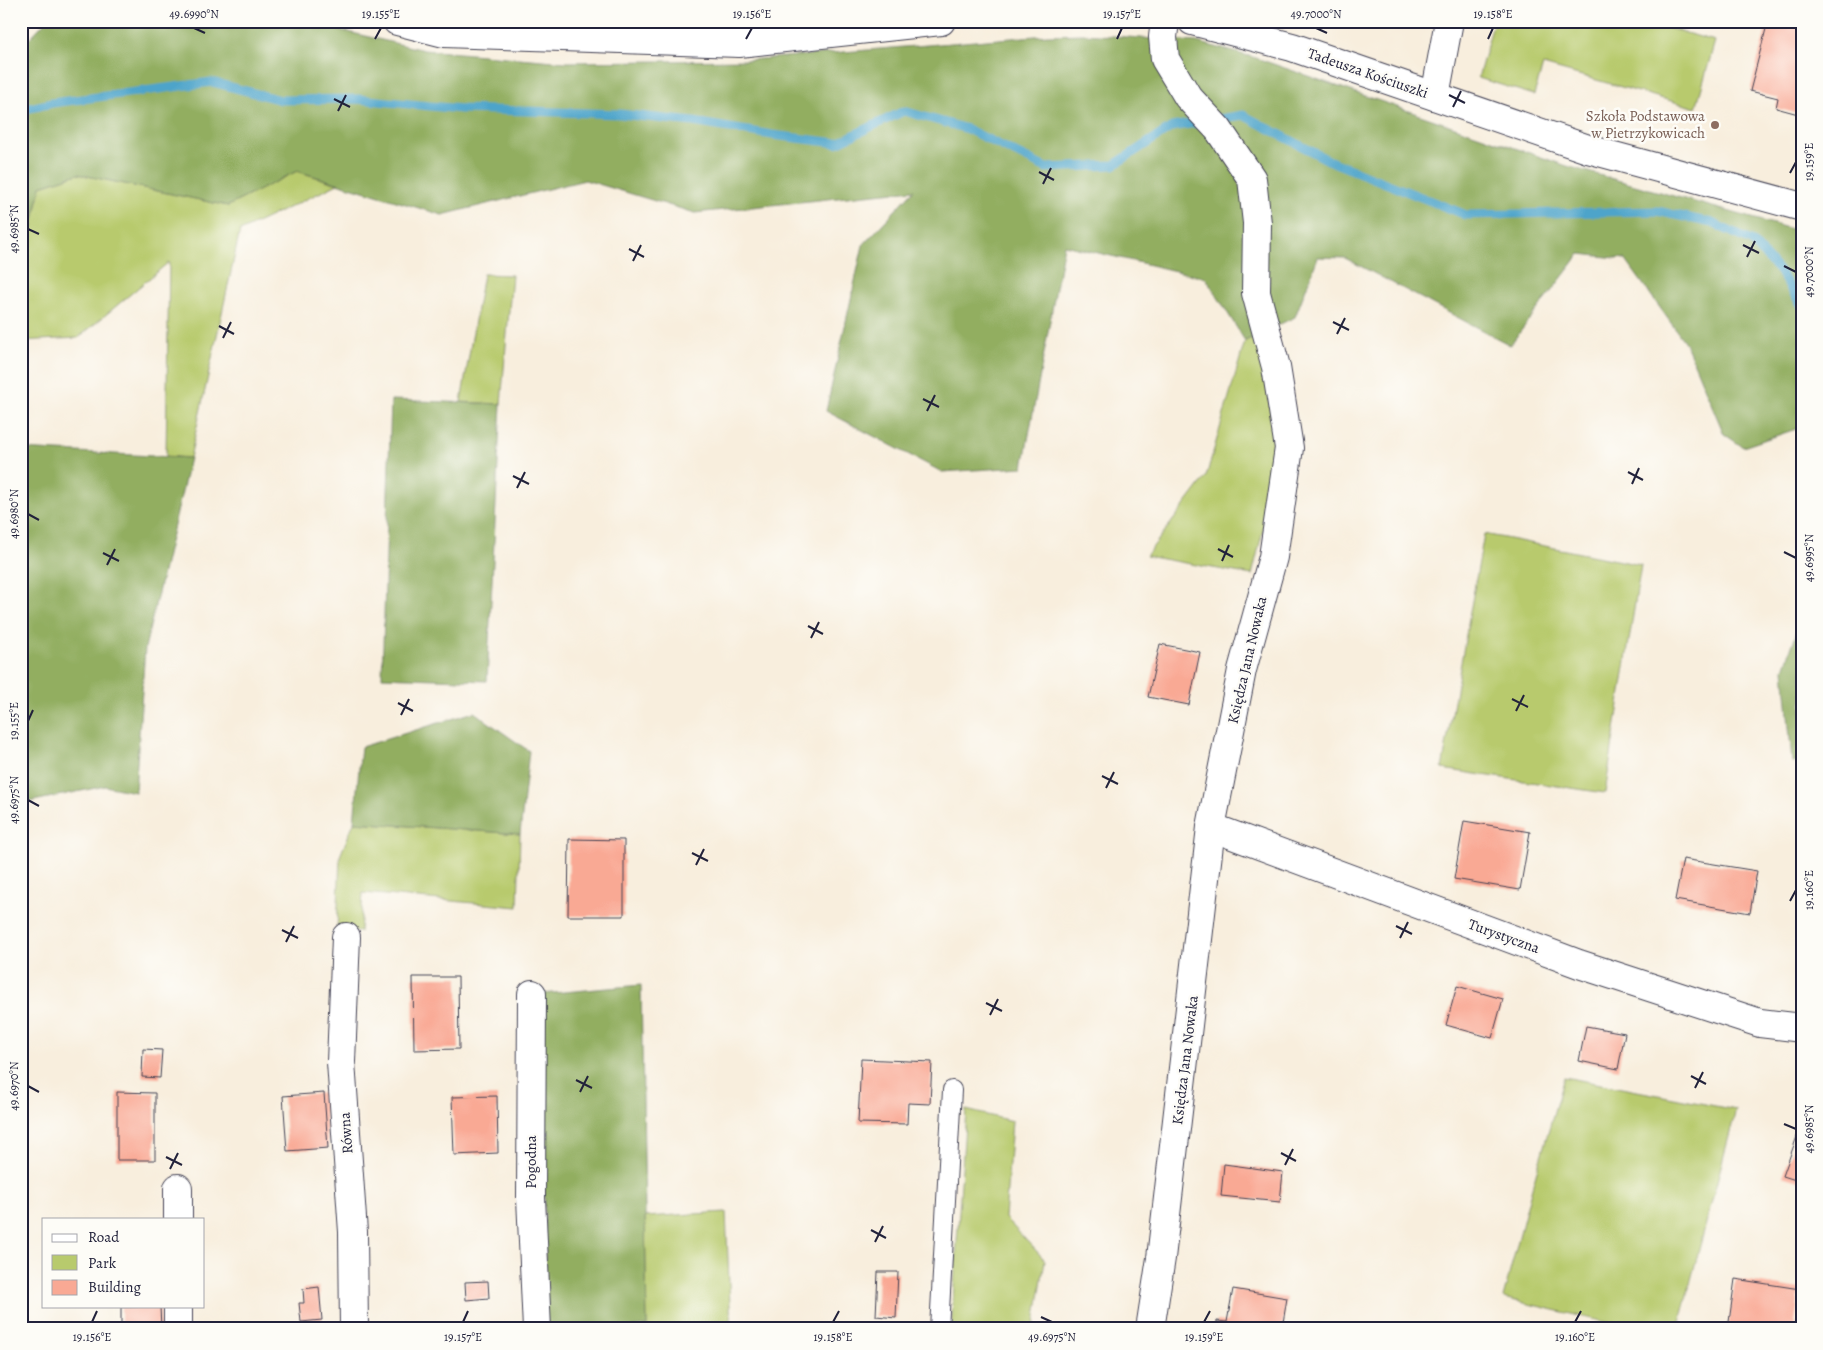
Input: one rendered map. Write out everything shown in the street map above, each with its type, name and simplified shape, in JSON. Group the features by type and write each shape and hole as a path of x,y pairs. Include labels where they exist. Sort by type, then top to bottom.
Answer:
{"street":[{"path":"403,22 444,33 516,28 739,43 795,29 941,21"},
{"name":"Księdza Jana Nowaka","path":"1150,1329 1162,1258 1212,827 1242,670 1273,557 1289,448 1276,367 1256,293 1257,224 1252,178 1218,129 1188,98 1165,59 1163,37 1165,21"},
{"name":"Tadeusza Kościuszki","path":"1192,21 1254,29 1292,47 1588,149 1802,207"},
{"path":"1435,96 1449,21"},
{"name":"Turystyczna","path":"1212,827 1579,964 1760,1023 1802,1028"},
{"name":"Równa","path":"346,937 341,1062 353,1232 354,1329"},
{"name":"Pogodna","path":"532,994 531,1198 537,1329"},
{"path":"178,1188 178,1218"},
{"path":"178,1308 178,1329"}],"lane":[{"path":"939,1329 952,1090"}],"green space":[{"path":"46,21 302,21 424,50 566,62 748,60 1047,35 1085,34 1197,42 1256,58 1567,166 1802,232 1802,427 1743,447 1724,434 1686,344 1625,259 1580,254 1510,345 1345,258 1318,257 1295,317 1245,341 1206,278 1064,245 1023,467 942,472 826,411 863,245 914,190 695,213 585,180 442,215 297,171 228,206 78,174 41,186 21,282 21,47"},
{"path":"1494,21 1642,21 1715,41 1696,108 1543,65 1534,95 1478,78"},
{"path":"297,171 338,184 240,231 190,458 166,456 169,262 78,338 21,341 21,282 41,186 78,174 228,206"},
{"path":"483,274 512,275 501,404 461,402"},
{"path":"1259,335 1275,438 1272,494 1252,575 1146,556 1206,477 1245,341"},
{"path":"391,400 501,404 487,681 382,677"},
{"path":"21,449 190,458 145,648 135,792 105,786 24,803 21,801"},
{"path":"1484,534 1641,565 1605,793 1442,769"},
{"path":"1802,617 1802,764 1792,762 1784,669"},
{"path":"474,712 529,751 520,834 354,822 361,747"},
{"path":"354,822 520,834 518,907 363,893 360,932 337,930 340,856"},
{"path":"641,985 647,1326 614,1329 546,1329 542,994"},
{"path":"1564,1077 1736,1110 1678,1329 1635,1329 1503,1298"},
{"path":"966,1110 1012,1121 1005,1218 1045,1260 1034,1329 951,1329"},
{"path":"726,1212 731,1329 647,1329 645,1217"}],"building":[{"path":"1768,21 1802,21 1802,115 1776,108 1778,98 1750,91"},
{"path":"1160,644 1200,652 1189,705 1148,697"},
{"path":"1464,821 1530,832 1520,890 1454,879"},
{"path":"569,839 624,840 624,916 568,916"},
{"path":"1683,859 1757,871 1750,913 1675,900"},
{"path":"413,977 458,977 459,1049 414,1050"},
{"path":"1457,986 1503,999 1492,1038 1446,1025"},
{"path":"1586,1026 1625,1033 1618,1069 1579,1061"},
{"path":"143,1049 162,1050 160,1078 142,1077"},
{"path":"861,1059 932,1062 930,1104 908,1103 907,1124 858,1123"},
{"path":"117,1092 155,1093 155,1160 117,1160"},
{"path":"324,1093 328,1148 287,1151 283,1096"},
{"path":"497,1096 498,1153 454,1155 452,1097"},
{"path":"1800,1128 1802,1129 1802,1182 1783,1176"},
{"path":"1224,1164 1283,1172 1280,1202 1221,1196"},
{"path":"878,1272 898,1272 896,1318 876,1316"},
{"path":"1735,1279 1800,1289 1794,1329 1728,1329"},
{"path":"488,1281 489,1298 466,1300 465,1282"},
{"path":"319,1287 322,1320 301,1322 299,1303 304,1303 303,1289"},
{"path":"1233,1289 1287,1298 1282,1329 1216,1329 1217,1321 1227,1322"},
{"path":"121,1308 160,1308 161,1329 121,1329"}],"waterway":[{"path":"21,110 52,103 212,82 281,100 358,99 461,109 620,114 693,122 837,143 904,111 967,129 1046,168 1114,165 1172,127 1243,115 1330,161 1466,215 1657,211 1712,223 1751,241 1779,271 1802,306"}],"place":[{"name":"Szkoła Podstawowa w Pietrzykowicach","path":"1715,125"}]}
